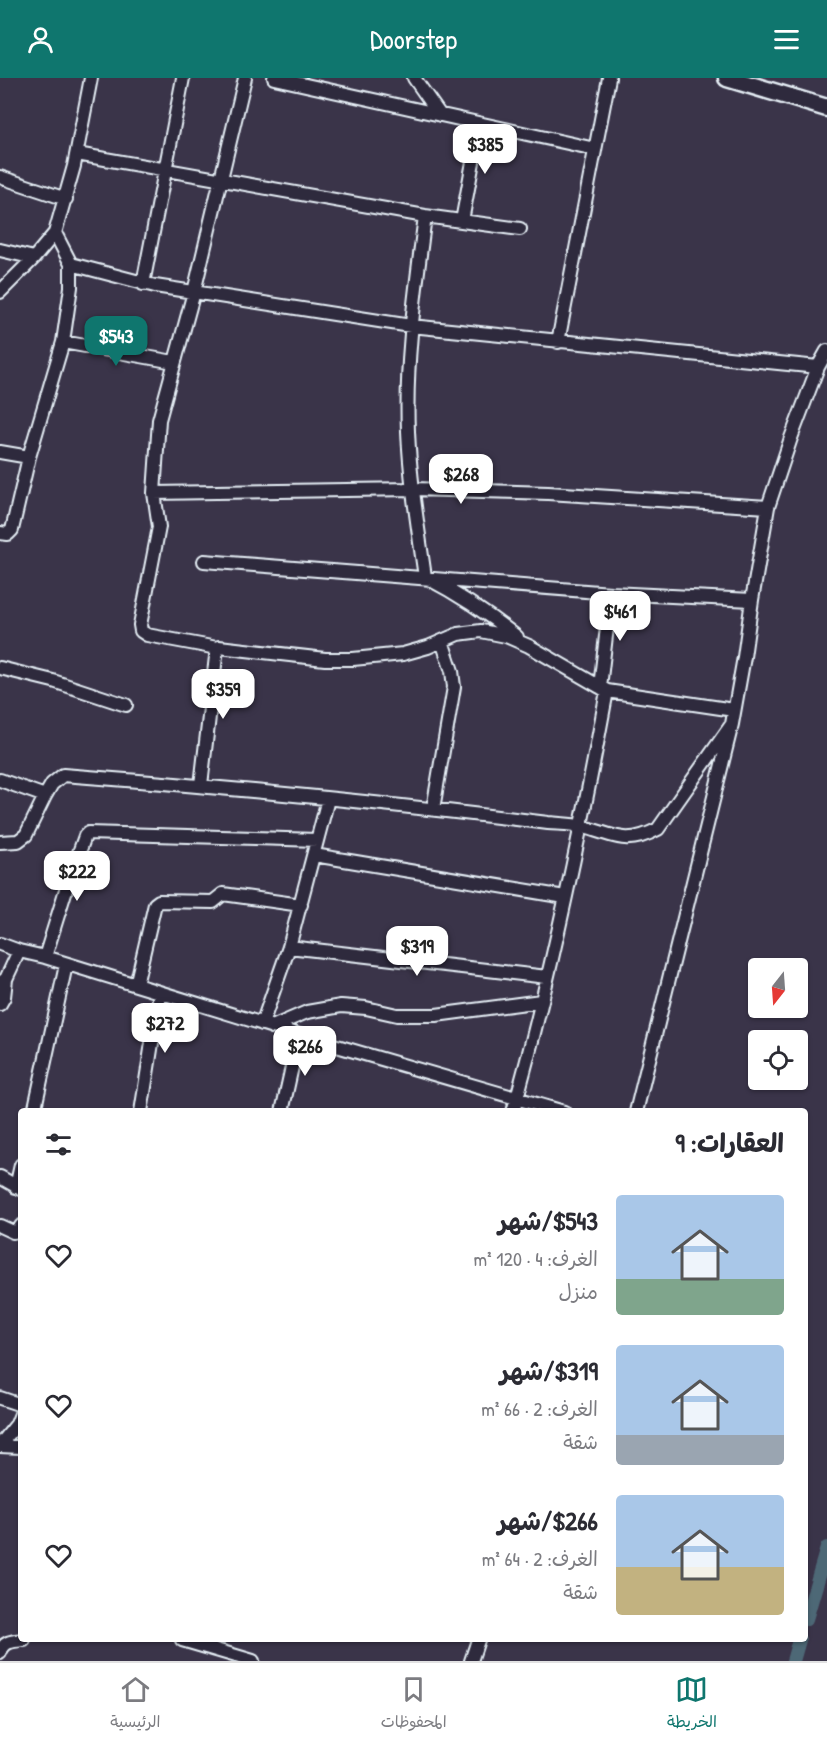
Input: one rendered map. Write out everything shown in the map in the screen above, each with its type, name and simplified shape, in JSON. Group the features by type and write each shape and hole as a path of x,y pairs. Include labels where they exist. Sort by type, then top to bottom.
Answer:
{"street":[{"path":"0,292 55,233 77,154 91,78"},
{"path":"143,284 183,78"},
{"path":"245,78 194,292 156,434 154,493 159,527 140,625 141,631 147,635 217,648 325,658 353,659 403,654 458,634 481,631 506,636 529,646"},
{"path":"274,78 595,149"},
{"path":"414,78 440,115"},
{"path":"558,342 609,78"},
{"path":"726,78 827,108"},
{"path":"462,221 480,124"},
{"path":"77,154 425,216 520,229"},
{"path":"0,177 66,199"},
{"path":"424,577 408,433 411,326 425,216"},
{"path":"0,533 8,534 12,530 29,457 63,342 71,287 70,264 55,233"},
{"path":"0,250 34,258"},
{"path":"70,264 143,284 411,326 818,368"},
{"path":"63,342 174,362"},
{"path":"637,1108 732,724 768,507 791,438 818,368 827,351"},
{"path":"0,452 29,457"},
{"path":"154,493 413,489 548,493 768,507"},
{"path":"204,561 612,593 752,600"},
{"path":"424,577 455,592 480,608 551,661 604,689 734,710"},
{"path":"515,1105 582,826 604,689 612,593"},
{"path":"433,809 454,687 452,672 442,641"},
{"path":"201,785 217,648"},
{"path":"0,668 53,681 126,705"},
{"path":"0,842 18,841 26,835 52,784 63,775 201,785 433,809 582,826 616,838 642,838 658,829 732,724"},
{"path":"0,780 45,796"},
{"path":"267,1026 290,947 328,798"},
{"path":"45,957 68,883 88,833 317,840"},
{"path":"314,855 565,897"},
{"path":"136,985 154,904 159,901 213,902 223,894 301,904"},
{"path":"0,944 299,1035 515,1105 536,1108"},
{"path":"290,947 547,976"},
{"path":"0,1004 4,997 3,981 19,951"},
{"path":"34,1108 66,965"},
{"path":"143,1108 160,993"},
{"path":"267,1026 307,1012 340,1006 366,1008 398,1015 436,1015 541,1001"},
{"path":"283,1108 299,1035"},
{"path":"0,1177 18,1187"},
{"path":"0,1226 13,1232 18,1231"},
{"path":"0,1398 18,1404"},
{"path":"0,1445 18,1422"},
{"path":"0,1445 18,1447"},
{"path":"0,1653 3,1645 18,1641"},
{"path":"189,1642 253,1661"},
{"path":"471,1661 477,1642"}],"waterway":[{"path":"808,1612 827,1548"},
{"path":"793,1661 798,1642"}]}
